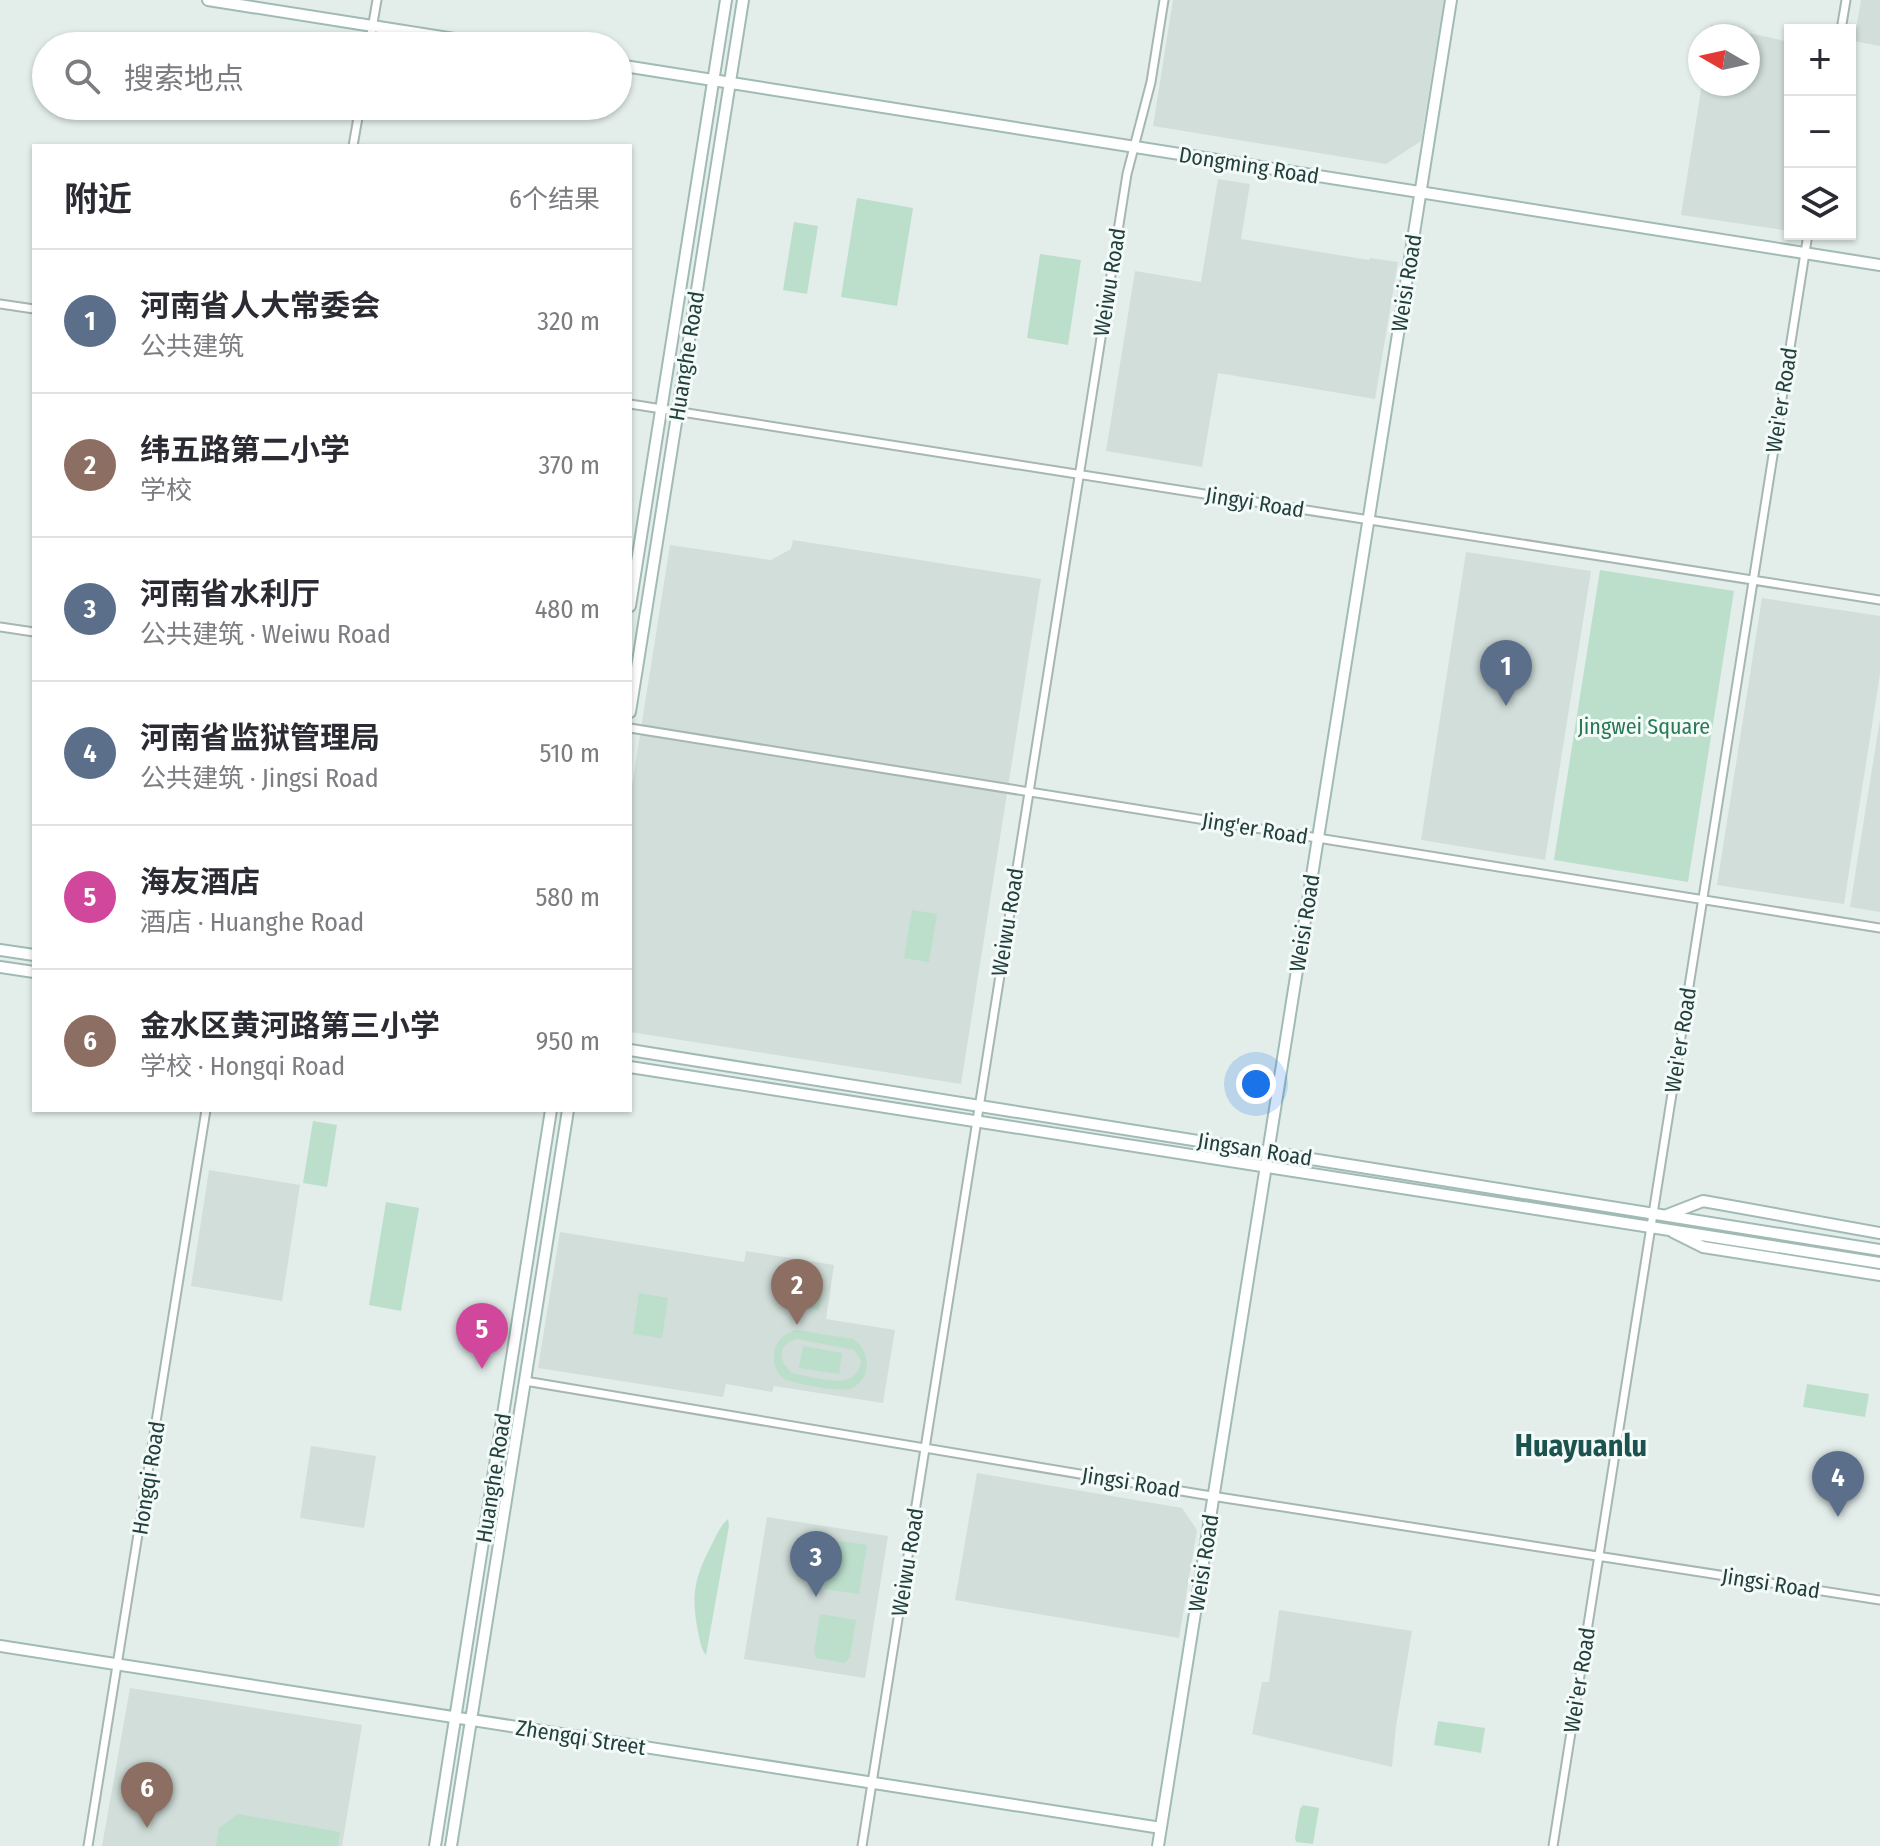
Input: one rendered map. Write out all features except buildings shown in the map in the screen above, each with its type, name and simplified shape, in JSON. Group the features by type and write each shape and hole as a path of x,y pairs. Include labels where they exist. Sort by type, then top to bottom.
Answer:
{"main road":[{"path":"208,0 411,32"},
{"name":"Huanghe Road","path":"632,593 726,0"},
{"name":"Huanghe Road","path":"632,699 743,0"},
{"name":"Weisi Road","path":"1158,1846 1451,0"},
{"name":"Dongming Road","path":"632,67 1880,265"},
{"path":"0,950 32,955"},
{"path":"0,967 32,972"},
{"name":"Jingsan Road","path":"632,1050 1880,1250"},
{"name":"Jingsan Road","path":"632,1067 1880,1263"},
{"name":"Huanghe Road","path":"435,1846 551,1112"},
{"name":"Huanghe Road","path":"451,1846 568,1112"},
{"path":"1667,1215 1703,1201 1880,1233"},
{"path":"1664,1228 1703,1247 1880,1275"},
{"name":"Zhengqi Street","path":"0,1646 1161,1828"}],"street":[{"path":"372,32 377,0"},
{"name":"Weiwu Road","path":"862,1846 1079,474 1133,147 1151,82 1164,0"},
{"path":"1842,24 1846,0"},
{"path":"353,144 358,120"},
{"name":"Wei'er Road","path":"1553,1846 1807,240"},
{"path":"0,304 32,309"},
{"name":"Jingyi Road","path":"632,404 1880,600"},
{"path":"0,627 32,632"},
{"name":"Jing'er Road","path":"632,728 1880,928"},
{"name":"Hongqi Road","path":"88,1846 206,1112"},
{"name":"Jingsi Road","path":"525,1381 1214,1496 1880,1600"}],"shaded area":[{"path":"1173,0 1444,0 1421,141 1386,164 1153,126"},
{"path":"1861,0 1880,0 1880,46 1856,41"},
{"path":"1760,36 1784,41 1784,230 1681,215 1700,96 1760,96"},
{"path":"1218,179 1250,184 1241,239 1398,262 1375,399 1218,373 1202,467 1106,451 1135,271 1201,282"},
{"path":"793,540 1041,579 961,1084 632,1032 632,785 670,545 771,560 791,549"},
{"path":"1466,552 1591,571 1545,860 1421,840"},
{"path":"1762,598 1880,616 1880,674 1844,904 1717,885"},
{"path":"1880,719 1880,912 1850,907"},
{"path":"209,1170 300,1185 282,1301 191,1286"},
{"path":"560,1232 744,1262 746,1251 834,1265 826,1319 895,1330 883,1403 774,1386 772,1392 726,1384 723,1397 538,1368"},
{"path":"311,1446 376,1456 364,1528 300,1518"},
{"path":"977,1473 1182,1508 1197,1530 1179,1638 955,1600"},
{"path":"767,1517 888,1536 865,1678 744,1659"},
{"path":"1279,1610 1412,1631 1392,1767 1252,1734 1262,1682 1269,1682"},
{"path":"130,1688 362,1725 342,1846 102,1846"}],"green space":[{"path":"857,198 913,208 897,306 841,297"},
{"path":"794,222 818,226 807,294 783,290"},
{"path":"1040,254 1081,260 1068,345 1027,338"},
{"name":"Jingwei Square","path":"1600,570 1734,591 1688,882 1554,860"},
{"path":"912,910 937,914 929,962 904,958"},
{"path":"313,1121 337,1125 327,1187 303,1183"},
{"path":"386,1202 419,1208 401,1311 369,1305"},
{"path":"794,1274 824,1279 819,1310 789,1305"},
{"path":"639,1293 668,1298 662,1338 633,1334"},
{"path":"796,1330 853,1339 866,1357 863,1379 845,1390 806,1385 783,1378 775,1365 774,1351 783,1336","holes":["797,1339 854,1350 861,1360 858,1370 844,1380 823,1380 792,1373 782,1358 786,1345"]},
{"path":"803,1346 842,1353 839,1374 799,1368"},
{"path":"1807,1384 1869,1394 1865,1417 1803,1407"},
{"path":"728,1519 706,1655 696,1619 696,1588 705,1558 718,1531"},
{"path":"842,1541 867,1545 859,1594 824,1589 829,1554"},
{"path":"820,1614 856,1620 850,1657 845,1663 816,1658 814,1651"},
{"path":"1438,1721 1485,1728 1481,1753 1434,1745"},
{"path":"1303,1805 1319,1808 1313,1844 1296,1842"},
{"path":"238,1814 340,1832 338,1846 216,1846 219,1828"}],"place":[{"name":"河南省人大常委会","path":"1506,706"},
{"name":"纬五路第二小学","path":"797,1325"},
{"name":"海友酒店","path":"482,1369"},
{"name":"河南省监狱管理局","path":"1838,1517"},
{"name":"河南省水利厅","path":"816,1597"},
{"name":"金水区黄河路第三小学","path":"147,1828"}],"district":[{"name":"Huayuanlu","path":"1581,1446"}]}
